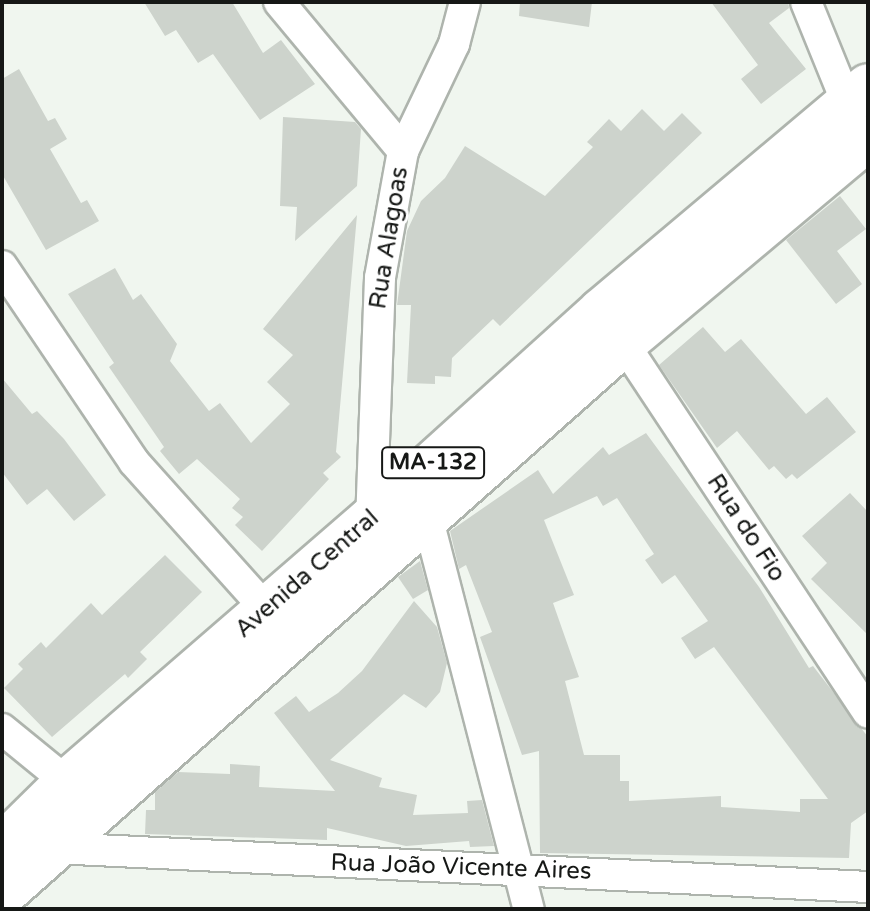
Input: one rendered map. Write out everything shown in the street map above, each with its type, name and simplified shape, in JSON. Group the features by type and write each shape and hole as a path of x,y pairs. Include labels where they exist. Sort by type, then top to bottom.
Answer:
{"main road":[{"name":"Avenida Central","path":"2,846 67,782 266,609 371,519 613,327 861,109"},
{"name":"MA-132","path":"2,895 427,516 613,327"}],"street":[{"name":"Rua Alagoas","path":"279,2 403,151 380,278 371,519"},
{"path":"403,151 450,54 465,2"},
{"path":"806,2 861,109"},
{"path":"2,266 134,462 266,609"},
{"name":"Rua do Fio","path":"613,327 868,713"},
{"path":"427,516 529,909"},
{"path":"2,729 67,782"},
{"name":"Rua João Vicente Aires","path":"54,848 868,887"}],"building":[{"path":"144,2 232,2 263,53 281,40 315,84 260,120 213,54 198,63 176,30 165,36"},
{"path":"520,2 592,2 589,27 519,16"},
{"path":"711,2 788,2 789,8 769,23 806,69 761,104 741,79 758,65"},
{"path":"19,69 48,121 55,118 67,139 50,149 81,203 87,200 99,221 46,250 2,174 2,79"},
{"path":"642,109 664,131 682,113 702,133 500,326 493,319 452,358 451,377 435,376 435,384 407,383 411,305 397,305 407,231 421,201 445,178 465,146 545,196 593,147 587,142 609,119 621,131"},
{"path":"283,117 355,122 361,129 357,186 295,241 297,207 280,206"},
{"path":"840,196 866,229 837,251 862,284 836,304 786,240"},
{"path":"357,215 336,452 341,457 323,473 329,479 262,551 235,525 243,517 232,508 240,499 197,459 179,474 160,451 164,447 109,367 114,363 68,294 115,268 133,300 141,294 177,344 170,361 209,411 220,403 251,443 290,404 267,382 293,355 263,329"},
{"path":"703,327 725,352 741,339 806,414 827,397 856,432 797,479 792,474 786,479 774,466 769,470 737,431 717,448 659,365"},
{"path":"2,378 32,414 37,411 64,439 106,495 74,521 47,489 27,505 2,472"},
{"path":"646,433 759,587 809,668 813,666 868,737 868,811 851,823 849,858 540,853 539,751 522,755 480,637 492,632 466,565 459,569 450,531 538,470 553,494 603,447 609,455","holes":["597,496 603,506 617,498 654,554 645,560 662,584 675,575 708,621 681,638 695,659 714,647 828,799 800,799 800,812 721,807 721,796 629,801 629,781 620,781 620,755 584,755 565,681 579,677 553,603 574,595 544,520"]},
{"path":"850,493 868,512 868,635 811,579 827,563 802,536"},
{"path":"165,555 202,592 140,652 147,659 128,678 125,674 52,737 4,688 23,669 18,664 41,642 46,648 91,603 102,615"},
{"path":"420,561 428,590 413,599 398,577"},
{"path":"414,601 437,627 447,663 440,692 426,708 404,694 330,760 382,778 379,787 417,795 413,815 468,813 467,801 482,800 494,846 470,847 469,841 406,846 327,828 327,840 145,834 146,810 155,810 155,792 178,772 230,774 230,764 260,766 259,787 335,791 274,713 296,696 309,712 338,693 362,671"}]}
